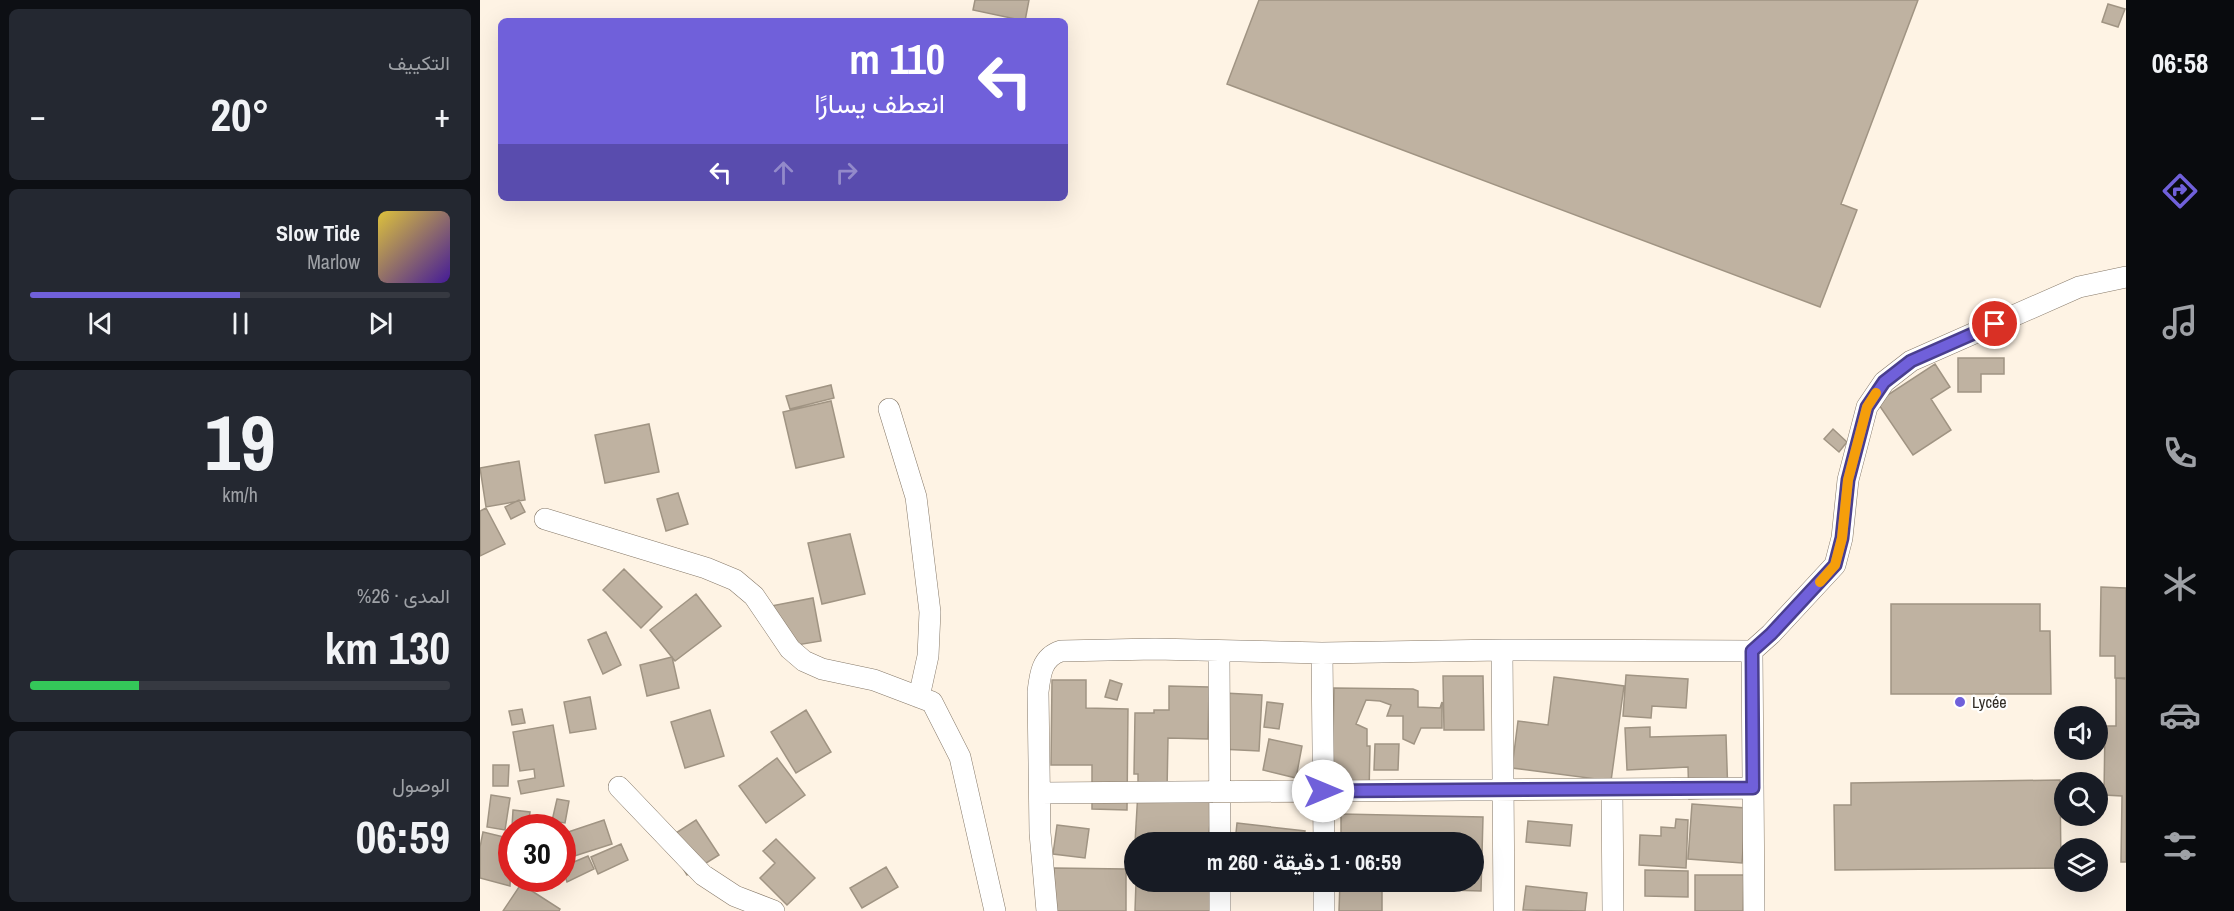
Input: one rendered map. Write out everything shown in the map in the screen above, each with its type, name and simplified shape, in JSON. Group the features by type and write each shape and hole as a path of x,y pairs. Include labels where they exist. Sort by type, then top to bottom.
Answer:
{"street":[{"path":"1047,911 1040,833 1038,692 1040,672 1053,654 1061,651 1322,653 1502,650 1752,651 1771,634 1835,565 1842,538 1848,480 1867,407 1884,382 1911,361 2079,286 2126,277"},
{"path":"889,409 916,497 930,612 928,656 919,697"},
{"path":"545,519 706,568 735,580 754,596 790,649 804,661 822,669 874,680 932,702 960,757 995,911"},
{"path":"1502,650 1504,911"},
{"path":"1219,651 1220,832"},
{"path":"1752,651 1754,911"},
{"path":"1322,653 1324,832"},
{"path":"619,788 703,874 735,896 774,911"},
{"path":"1040,793 1753,788"},
{"path":"1612,789 1613,911"},
{"path":"1220,892 1220,911"},
{"path":"1324,892 1324,911"}],"building":[{"path":"975,0 1029,0 1026,18 1011,18 973,10"},
{"path":"1259,0 1918,0 1841,204 1857,210 1820,307 1227,84"},
{"path":"2108,4 2125,9 2118,27 2102,22"},
{"path":"1958,358 2004,358 2004,374 1981,374 1981,392 1958,392"},
{"path":"1935,364 1950,387 1931,399 1951,430 1913,455 1877,402"},
{"path":"831,385 834,398 790,409 786,396"},
{"path":"831,401 844,457 796,468 783,412"},
{"path":"649,424 659,472 605,483 595,435"},
{"path":"1833,429 1847,442 1839,452 1824,439"},
{"path":"519,461 525,500 486,507 480,468"},
{"path":"678,493 688,524 666,531 657,499"},
{"path":"519,500 525,512 511,519 505,507"},
{"path":"486,508 505,544 480,556 480,511"},
{"path":"850,534 865,594 822,604 808,543"},
{"path":"624,569 662,607 641,628 603,590"},
{"path":"2101,587 2126,588 2126,678 2115,678 2115,656 2100,656"},
{"path":"696,594 721,626 675,661 650,630"},
{"path":"813,598 821,641 779,648 771,606"},
{"path":"1891,604 2040,604 2040,631 2050,631 2051,694 1891,694"},
{"path":"606,632 621,665 603,674 588,640"},
{"path":"672,657 679,688 647,696 640,665"},
{"path":"1626,675 1688,679 1686,708 1652,706 1651,718 1623,716"},
{"path":"1443,676 1483,676 1484,730 1444,730"},
{"path":"1554,677 1624,686 1611,781 1512,768 1518,721 1548,725"},
{"path":"2116,678 2126,679 2126,862 2121,862 2122,796 2108,795 2108,772 2104,772 2105,760 2108,760 2108,726 2116,726"},
{"path":"1052,680 1086,680 1086,708 1128,709 1127,810 1092,809 1092,765 1051,765"},
{"path":"1110,680 1122,684 1117,700 1105,697"},
{"path":"1169,686 1209,687 1208,739 1168,738 1167,791 1138,791 1138,774 1134,774 1135,713 1169,710"},
{"path":"1334,688 1413,689 1418,691 1418,707 1440,708 1442,702 1442,728 1421,728 1414,744 1403,739 1403,716 1387,716 1391,705 1366,700 1356,724 1367,729 1367,746 1370,746 1369,794 1332,794"},
{"path":"1224,693 1262,695 1259,751 1220,749"},
{"path":"590,697 596,729 570,733 564,702"},
{"path":"1267,702 1283,704 1279,729 1264,727"},
{"path":"522,709 525,723 512,725 509,711"},
{"path":"710,710 724,756 685,768 671,722"},
{"path":"806,710 831,752 796,773 771,732"},
{"path":"553,725 564,786 521,794 518,781 535,778 534,769 520,771 513,732"},
{"path":"1650,727 1650,737 1726,735 1728,797 1689,799 1688,767 1627,770 1625,728"},
{"path":"1269,739 1302,746 1296,778 1263,770"},
{"path":"1375,744 1399,744 1398,770 1374,770"},
{"path":"777,758 805,795 766,823 739,786"},
{"path":"493,765 509,765 508,786 493,786"},
{"path":"2054,780 2054,826 2061,826 2061,838 2054,838 2054,868 1835,870 1834,805 1851,805 1851,783"},
{"path":"1138,791 1213,794 1209,832 1136,832"},
{"path":"491,795 510,798 508,814 498,814 498,829 487,827"},
{"path":"557,799 569,801 567,814 554,814"},
{"path":"1692,804 1746,808 1742,863 1688,859"},
{"path":"513,810 530,812 530,814 513,814"},
{"path":"1341,814 1483,817 1483,832 1341,832"},
{"path":"1676,819 1688,820 1686,868 1639,865 1640,835 1661,836 1661,827 1675,828"},
{"path":"604,820 612,844 576,856 576,829"},
{"path":"696,820 719,855 687,875 665,840"},
{"path":"1528,821 1572,825 1570,846 1526,842"},
{"path":"1237,823 1305,831 1305,832 1236,832"},
{"path":"1057,825 1089,829 1085,858 1053,854"},
{"path":"483,832 498,836 498,883 480,878 480,847"},
{"path":"776,839 815,878 787,905 760,878 775,863 763,851"},
{"path":"621,844 628,860 598,874 591,857"},
{"path":"588,856 594,869 576,878 576,861"},
{"path":"886,867 898,887 862,908 850,888"},
{"path":"1054,868 1124,869 1126,911 1054,911"},
{"path":"1645,870 1688,871 1688,897 1645,896"},
{"path":"1695,875 1744,875 1743,911 1695,911"},
{"path":"1526,886 1587,893 1585,911 1523,910"},
{"path":"516,892 533,892 560,909 559,911 503,911"},
{"path":"1136,892 1214,892 1213,911 1135,911"},
{"path":"1340,892 1382,892 1382,911 1339,911"}],"slow traffic":[{"path":"1820,582 1835,565 1842,538 1848,480 1867,407 1876,393"}],"place":[{"name":"Lycée","path":"1960,702"}],"route":[{"path":"1323,791 1753,788 1752,651 1771,634 1835,565 1842,538 1848,480 1867,407 1884,382 1911,361 1995,324"}]}
